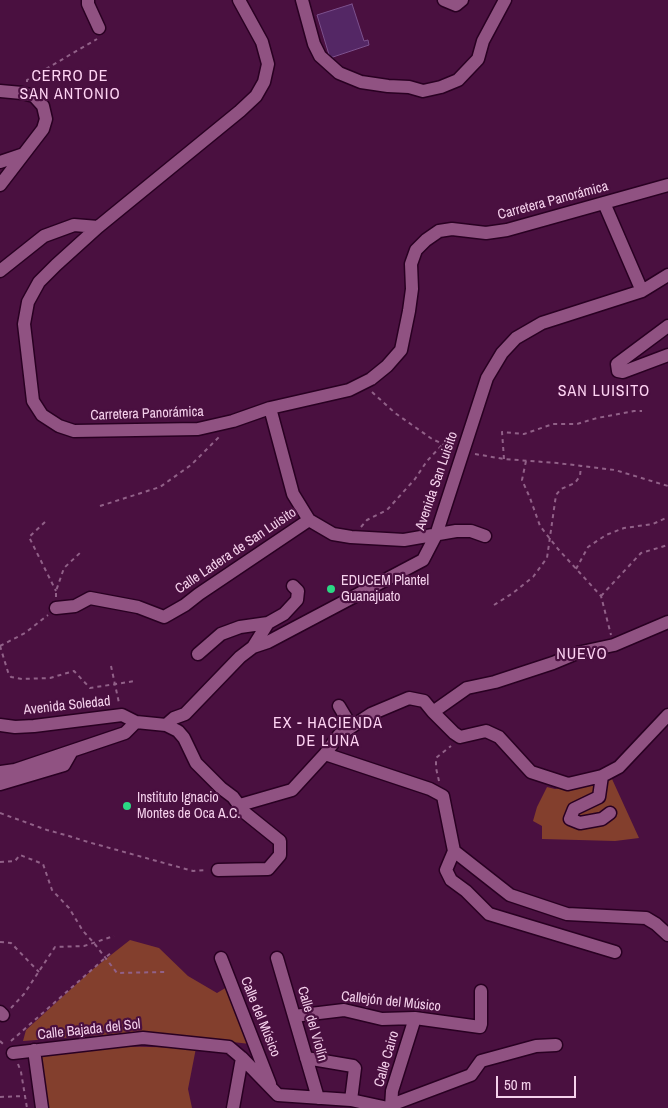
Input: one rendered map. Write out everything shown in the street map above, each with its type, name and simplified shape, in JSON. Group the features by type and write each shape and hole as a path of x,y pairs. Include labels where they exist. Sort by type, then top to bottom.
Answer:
{"street":[{"path":"88,0 99,28"},
{"name":"Carretera Panorámica","path":"238,0 262,42 268,64 264,82 256,96 240,112 98,227 39,282 28,302 24,324 33,401 42,415 58,426 74,432 198,429 233,421 270,408 349,390 371,379 387,366 401,350 411,296 411,264 416,250 439,231 452,229 486,233 507,230 668,185"},
{"path":"302,0 314,44 320,56 339,73 361,82 409,87 423,91 441,87 458,80 478,59 483,41 505,0"},
{"path":"444,0 456,4 462,0"},
{"path":"0,91 34,96 44,106 46,118 43,129 0,185"},
{"path":"0,162 24,154"},
{"path":"604,203 642,291"},
{"path":"0,271 44,236 74,225 98,227"},
{"name":"Avenida San Luisito","path":"166,725 174,718 185,714 240,657 253,647 268,642 423,560 436,535 487,378 502,353 516,338 542,323 642,291 668,275"},
{"path":"668,326 617,364 618,370 624,372 668,355"},
{"path":"270,408 293,494 309,520"},
{"name":"Calle Ladera de San Luisito","path":"52,612 75,606 90,598 138,607 164,617 185,605 309,520 334,534 351,537 404,540 456,531 471,531 485,536"},
{"path":"198,654 221,634 240,627 268,623 284,614 297,600 298,591 293,586"},
{"path":"433,712 467,688 494,682 577,653 614,645 668,622"},
{"path":"253,647 268,623"},
{"path":"240,805 292,790 325,754 339,735 371,714 409,698 424,701 460,737 486,731 499,737 531,772 568,784 602,776 619,768 668,715"},
{"path":"338,706 351,726"},
{"name":"Avenida Soledad","path":"0,725 15,727 34,726 122,715 136,722"},
{"path":"0,772 15,770 125,732 136,722 166,725 178,731 184,738 196,763 233,797 244,812 280,840 280,855 268,870 218,870"},
{"path":"0,784 64,765 72,750"},
{"path":"325,754 430,789 443,796 454,851 446,870 451,880 466,891 488,914 614,952"},
{"path":"602,776 599,798 574,809 570,818 580,823 602,819 610,813"},
{"path":"454,851 510,895 567,914 646,918 668,935"},
{"name":"Calle del Músico","path":"220,958 272,1088"},
{"name":"Calle del Violín","path":"277,958 318,1098"},
{"name":"Callejón del Músico","path":"294,1016 344,1010 382,1019 414,1018 480,1027 481,991"},
{"name":"Calle Cairo","path":"390,1107 392,1091 414,1018"},
{"name":"Calle Bajada del Sol","path":"9,1049 34,1050 143,1038 229,1047 278,1095 293,1102 318,1098 390,1107"},
{"path":"390,1107 472,1075 481,1061 536,1046 556,1045"},
{"path":"34,1050 42,1108"},
{"path":"233,1108 242,1058"},
{"path":"306,1058 353,1066 355,1068 358,1104"}],"path":[{"path":"22,93 27,80 98,39 99,28"},
{"path":"363,384 395,413 432,439 463,452 504,459 615,470 668,486"},
{"path":"504,459 502,432 524,434 553,424 577,424 597,418 642,411"},
{"path":"100,506 160,487 191,465 233,421"},
{"path":"351,537 366,520 387,510 415,479 427,460 443,444"},
{"path":"526,461 522,480 540,526 600,596 614,645"},
{"path":"494,605 533,577 547,558 556,495 561,489 575,483 580,476 581,466"},
{"path":"576,570 588,547 606,535 624,528 653,524 668,517"},
{"path":"44,522 29,537 56,591"},
{"path":"600,596 641,553 668,545"},
{"path":"82,552 64,568 56,591 52,612 25,633 0,646 8,672 11,677 22,679 50,678 74,671 90,688 135,680"},
{"path":"111,666 122,715"},
{"path":"443,796 436,768 436,758 460,737"},
{"path":"0,813 47,830 193,871 218,870"},
{"path":"0,862 15,861 20,856 42,864 52,890 68,908 83,931 117,974 164,972"},
{"path":"2,1014 24,994 55,947 84,946 114,936"},
{"path":"0,942 11,943 39,972"},
{"path":"9,1049 113,951"},
{"path":"0,1041 9,1049 21,1072 27,1108"},
{"path":"0,1098 26,1096"}],"shaded area":[{"path":"612,779 639,838 615,841 542,839 542,826 533,821 537,807 547,787 555,789"},
{"path":"130,940 159,948 188,976 217,993 227,987 250,1044 145,1032 23,1041 26,1030 93,969"},
{"path":"105,1046 196,1048 188,1089 192,1108 46,1108 37,1053"}],"building":[{"path":"352,4 364,41 368,40 369,45 330,58 317,15"}],"place":[{"name":"EDUCEM Plantel Guanajuato","path":"331,589"},
{"name":"Instituto Ignacio Montes de Oca A.C.","path":"127,806"}],"district":[{"name":"CERRO DE SAN ANTONIO","path":"70,86"},
{"name":"SAN LUISITO","path":"604,392"},
{"name":"NUEVO","path":"582,655"},
{"name":"EX - HACIENDA DE LUNA","path":"328,733"}]}
